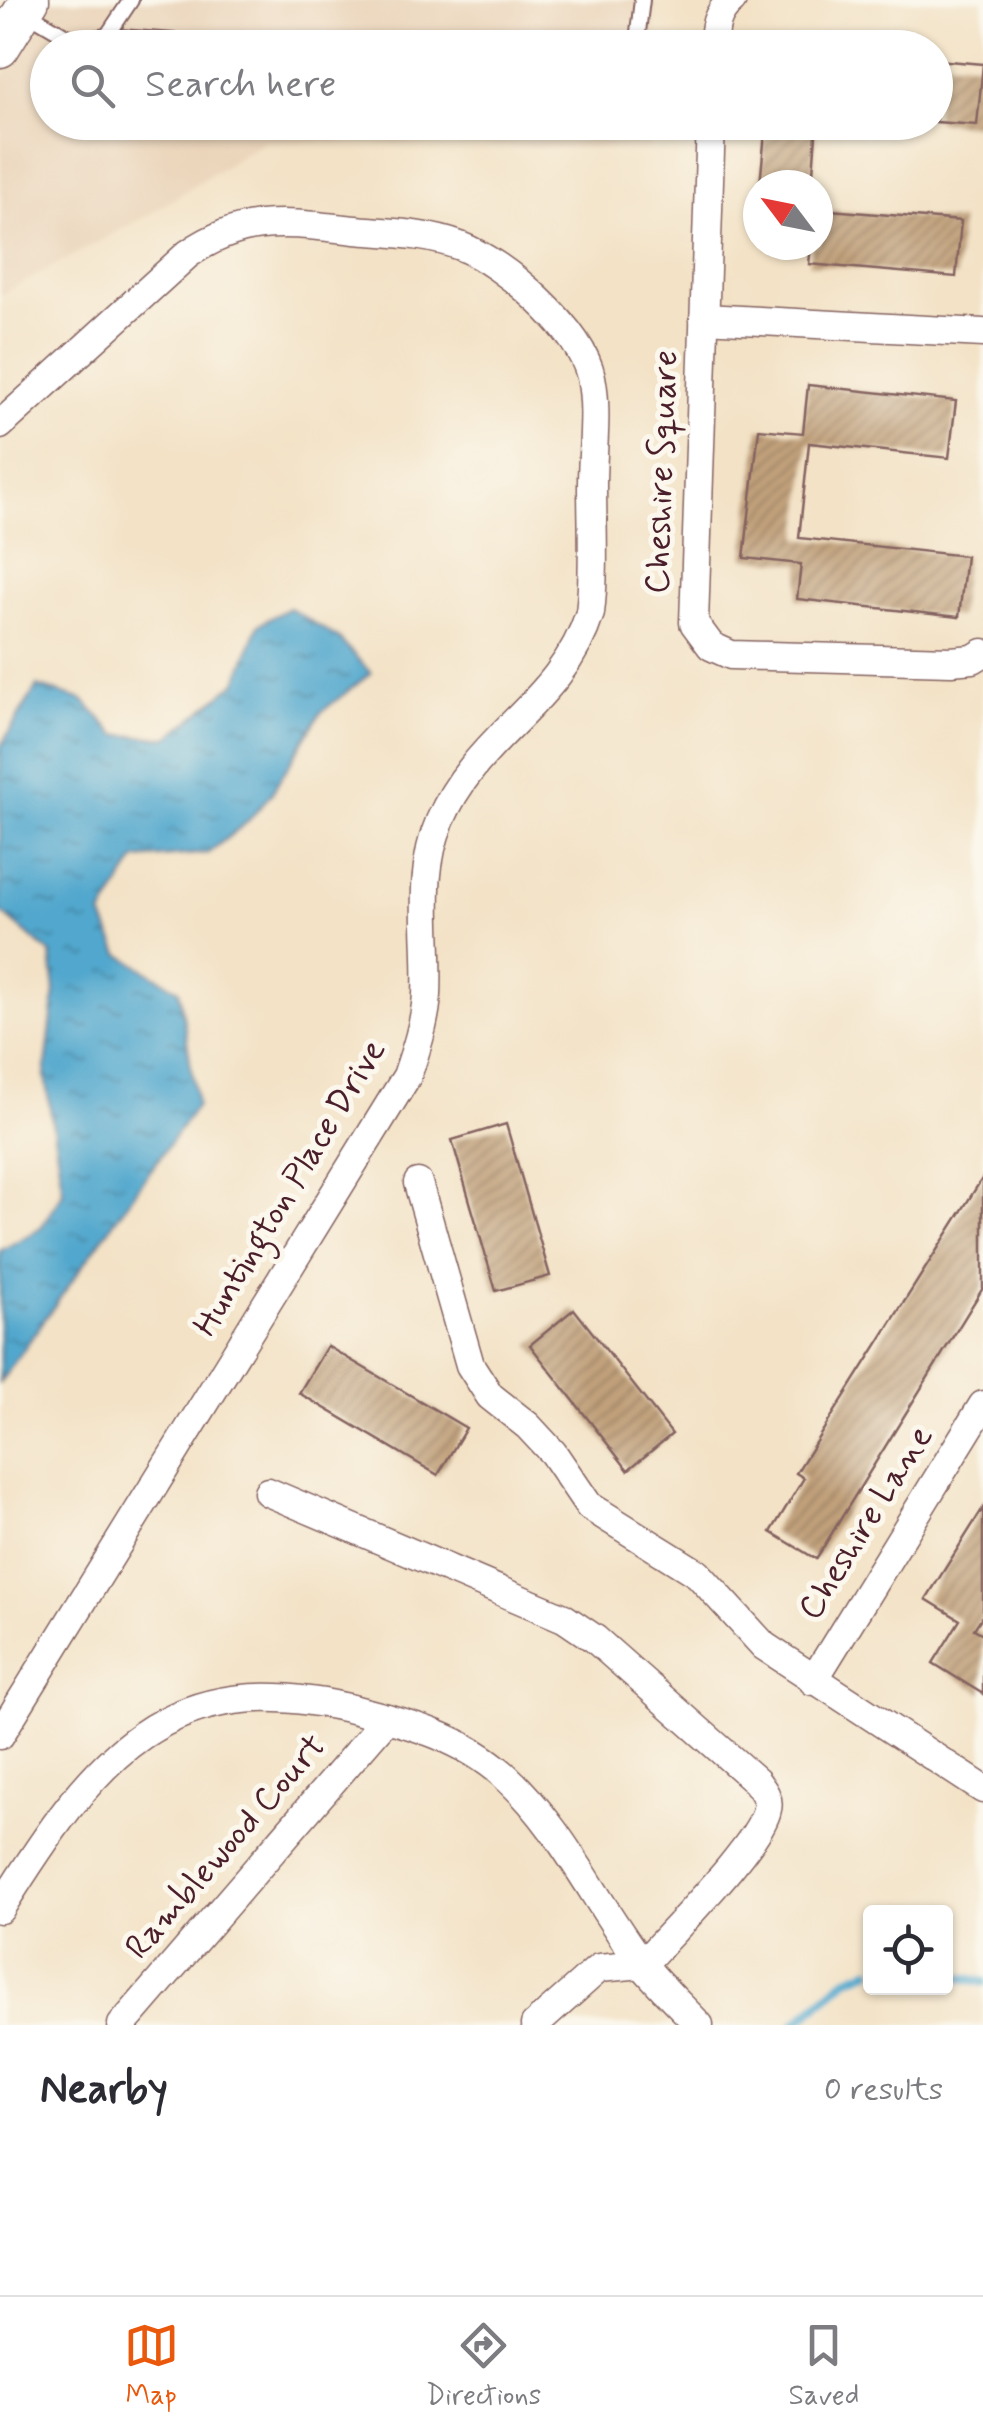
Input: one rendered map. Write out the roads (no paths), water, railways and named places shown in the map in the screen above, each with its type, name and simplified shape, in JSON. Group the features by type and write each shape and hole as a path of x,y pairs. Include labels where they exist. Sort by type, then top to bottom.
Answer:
{"street":[{"path":"714,30 720,10 732,0"},
{"path":"0,48 27,5"},
{"name":"Cheshire Square","path":"710,140 694,623 698,634 731,655 951,662 973,659 983,653"},
{"name":"Huntington Place Drive","path":"0,425 188,254 216,235 245,225 274,222 432,237 462,247 495,265 550,313 570,337 592,380 590,613 579,646 561,675 487,747 440,821 426,868 427,997 407,1076 0,1735"},
{"name":"Cheshire Square","path":"704,318 983,333"},
{"name":"Cheshire Lane","path":"418,1183 470,1364 490,1396 528,1426 553,1453 589,1506 698,1574 764,1646 813,1682 983,1789"},
{"name":"Cheshire Lane","path":"813,1682 983,1405"},
{"path":"268,1492 564,1618 595,1638 756,1780 767,1796 762,1822 643,1964 599,1968 535,2025"},
{"path":"0,1909 78,1790 106,1762 153,1728 212,1706 272,1696 305,1697 453,1740 504,1774 548,1824 643,1964 699,2025"},
{"name":"Ramblewood Court","path":"122,2025 387,1718"}],"lane":[{"path":"111,30 132,0"},
{"path":"638,30 642,0"},
{"path":"27,5 60,30"}],"water":[{"path":"289,608 338,638 371,673 321,712 271,794 247,822 208,853 136,859 102,915 119,954 179,990 197,1105 0,1382 0,1251 41,1228 63,1192 45,1076 55,991 51,954 0,911 0,747 37,686 83,700 116,735 168,738 237,682 258,625"}],"waterway":[{"path":"794,2025 847,1979 863,1973"},
{"path":"953,1976 983,1982"}]}
